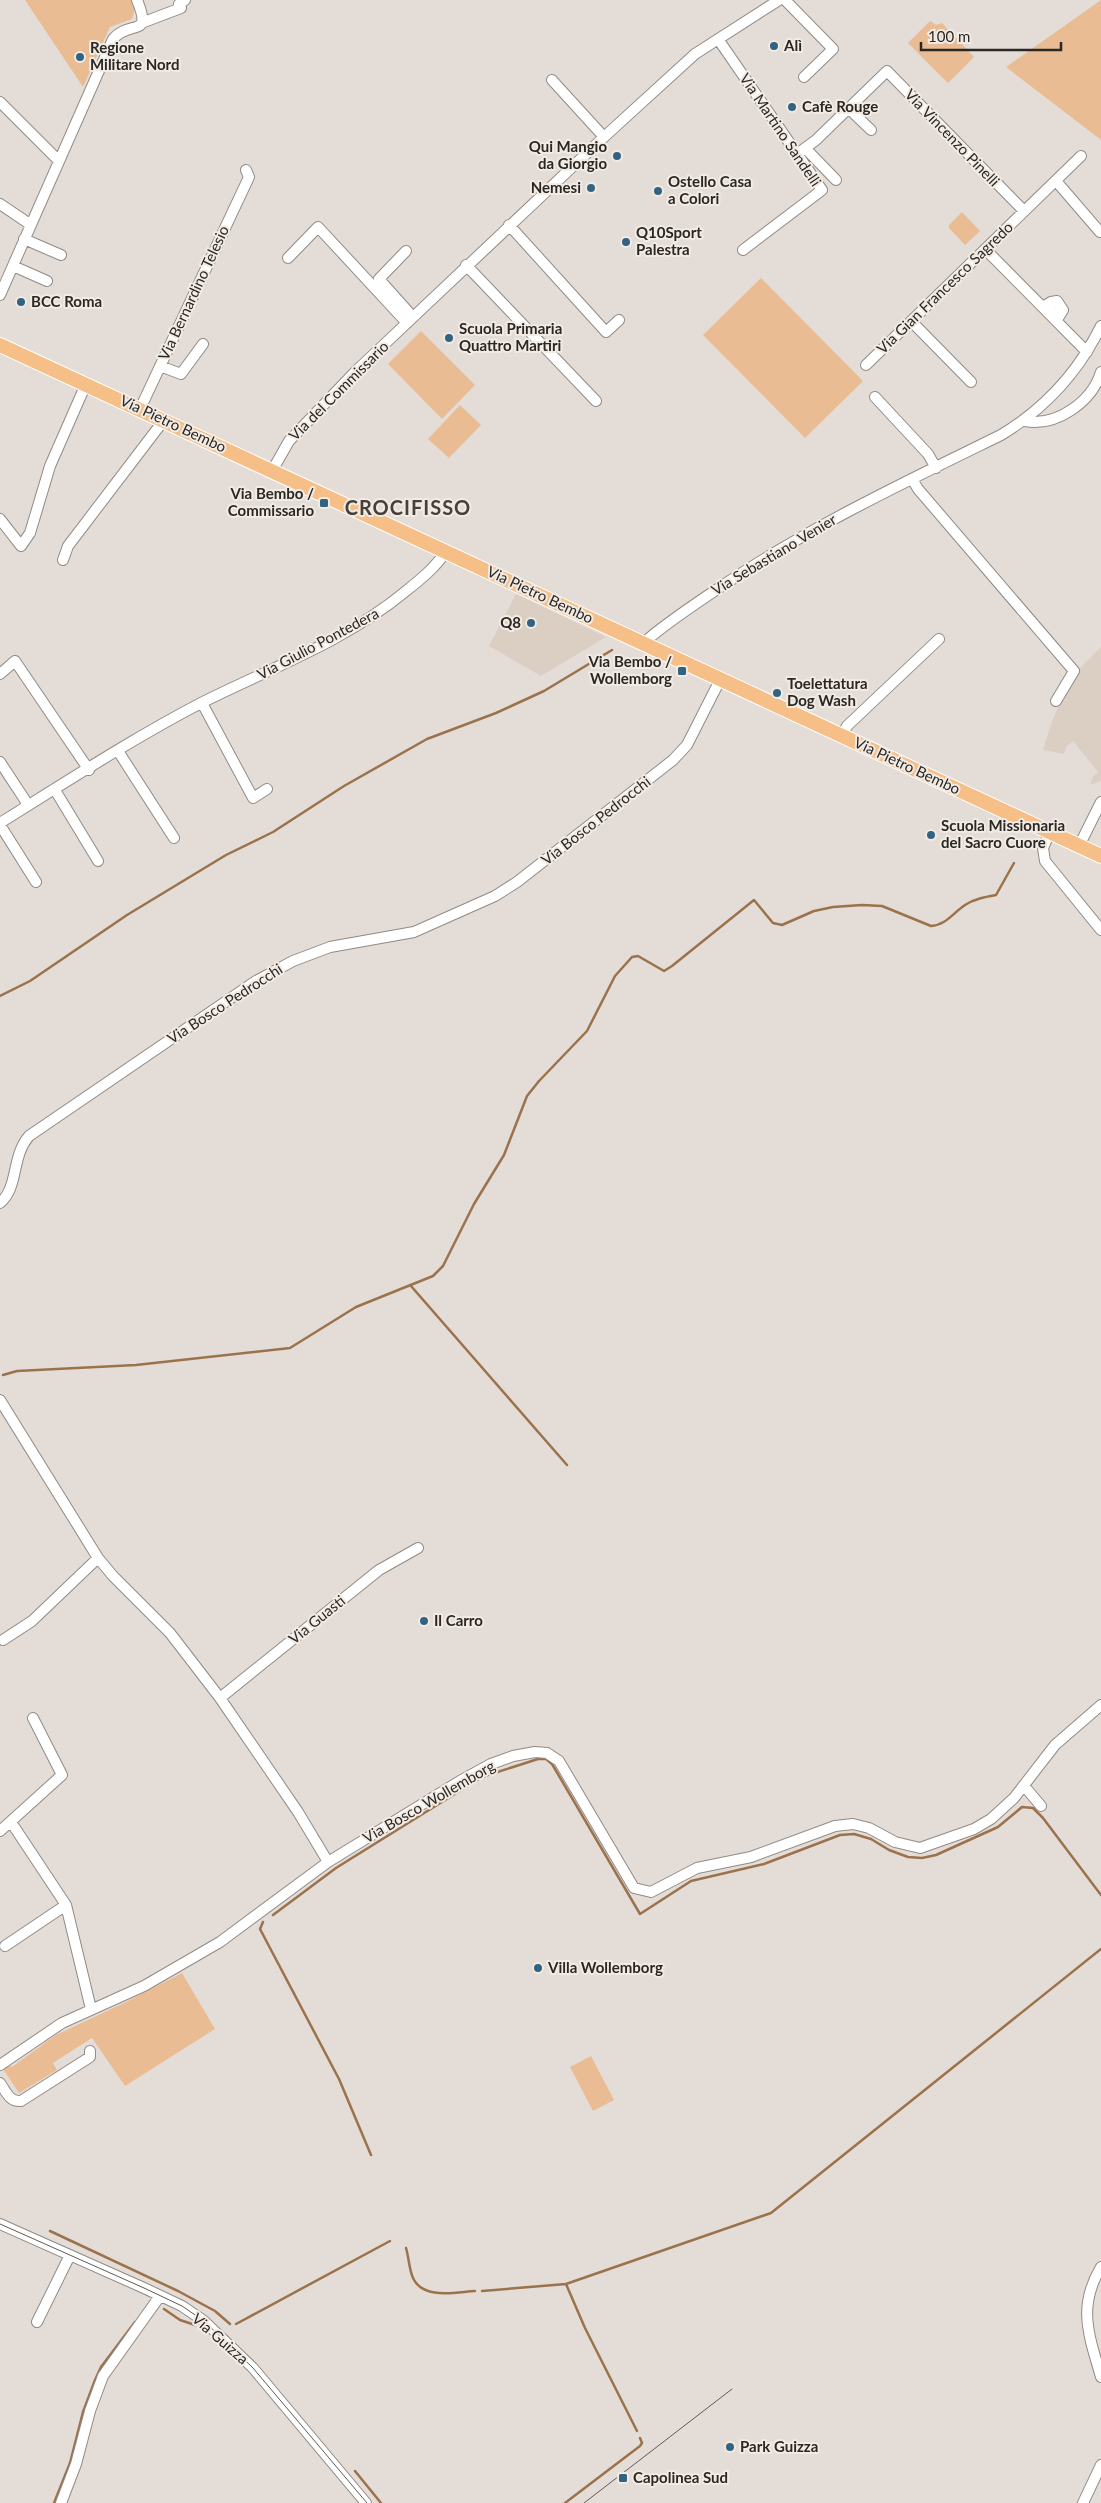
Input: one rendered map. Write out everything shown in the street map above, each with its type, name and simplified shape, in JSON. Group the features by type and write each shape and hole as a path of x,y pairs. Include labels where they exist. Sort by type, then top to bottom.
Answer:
{"main road":[{"name":"Via Pietro Bembo","path":"0,345 1101,856"}],"street":[{"path":"137,0 144,17 144,22"},
{"path":"0,295 113,39 117,34 181,8 179,4 184,0"},
{"name":"Via del Commissario","path":"272,471 288,442 356,371 509,225 682,66 718,39 779,0"},
{"path":"785,0 833,49 804,77"},
{"name":"Via Martino Sandelli","path":"718,39 801,151 822,190 743,250"},
{"name":"Via Vincenzo Pinelli","path":"801,151 887,71 1024,211"},
{"path":"552,80 604,137"},
{"path":"0,102 59,161"},
{"path":"848,108 871,130"},
{"path":"801,151 836,180"},
{"path":"1024,211 1082,156"},
{"name":"Via Bernardino Telesio","path":"140,409 247,174"},
{"path":"1056,181 1100,232"},
{"path":"0,204 31,225"},
{"name":"Via Gian Francesco Sagredo","path":"866,365 1024,211"},
{"path":"509,225 606,332 619,320"},
{"path":"288,258 318,228 410,320"},
{"path":"24,239 61,255"},
{"path":"985,249 1087,352"},
{"path":"406,251 379,279 410,320"},
{"path":"466,265 596,401"},
{"path":"13,266 47,281"},
{"path":"911,321 971,382"},
{"name":"Via Sebastiano Venier","path":"645,644 648,639 674,619 768,556 841,514 936,468 1025,421 1058,392 1087,352 1101,326"},
{"path":"160,366 178,375 181,374 203,344"},
{"name":"Via Sebastiano Venier","path":"1025,421 1045,421 1076,407 1089,397 1101,372"},
{"path":"0,519 21,546 30,533 50,466 86,384"},
{"path":"875,397 928,454 936,468"},
{"path":"63,560 68,546 164,420"},
{"path":"912,479 918,489 1074,671 1056,701"},
{"name":"Via Giulio Pontedera","path":"36,882 0,824 118,751 202,703 344,634 378,614 422,578 440,561 446,551"},
{"path":"842,736 847,726 939,639"},
{"path":"0,674 15,661 89,770"},
{"name":"Via Bosco Pedrocchi","path":"0,1203 6,1198 12,1184 20,1146 29,1136 256,981 292,961 330,947 414,932 494,896 517,882 673,760 687,745 720,680"},
{"path":"202,703 253,798 266,789"},
{"path":"118,751 174,838"},
{"path":"0,762 26,800 27,806"},
{"path":"55,790 98,861"},
{"path":"1079,846 1101,802"},
{"path":"1050,832 1043,848 1044,861 1101,930"},
{"path":"0,1400 98,1558 170,1633 220,1698 239,1729 298,1812 328,1862"},
{"name":"Via Guasti","path":"220,1698 379,1570 418,1548"},
{"path":"3,1640 32,1621 98,1558"},
{"name":"Via Bosco Wollemborg","path":"0,2065 47,2031 144,1986 220,1942 328,1862 460,1781 492,1764 535,1752 547,1752 559,1761 634,1888 651,1892 697,1868 751,1857 835,1826 853,1824 869,1828 901,1844 914,1848 929,1846 984,1824 1025,1788 1055,1745 1101,1705"},
{"path":"0,1831 62,1775 34,1718"},
{"path":"1025,1788 1041,1806"},
{"path":"11,1822 66,1905 91,2009"},
{"path":"5,1946 66,1905"},
{"path":"0,2082 10,2099 15,2102 21,2101 90,2057 90,2051"},
{"name":"Via Guizza","path":"0,2224 204,2321 239,2352 366,2503"},
{"name":"Via Guizza","path":"0,2231 69,2257"},
{"path":"37,2322 69,2257"},
{"path":"1101,2266 1092,2282 1086,2313 1088,2330 1101,2377"},
{"path":"61,2503 76,2464 90,2411 104,2376 159,2298"},
{"name":"Via Guizza","path":"159,2298 199,2324 234,2355 359,2503"},
{"path":"1083,2503 1101,2465"}],"shaded area":[{"name":"Regione Militare Nord","path":"25,0 132,0 135,8 132,19 110,27 83,87"},
{"path":"1101,0 1101,140 1006,67"},
{"path":"930,21 936,25 942,23 974,57 948,83 908,43"},
{"path":"962,212 980,231 965,245 949,228 949,225"},
{"path":"761,278 863,381 805,438 703,335"},
{"path":"421,331 475,385 442,419 388,364"},
{"path":"460,405 481,425 449,458 428,439"},
{"path":"516,594 606,637 541,676 489,646"},
{"path":"1101,647 1101,781 1090,785 1093,776 1098,772 1073,741 1066,747 1064,754 1043,750 1052,721 1073,675"},
{"path":"182,1973 215,2029 125,2086 92,2038 53,2063 57,2070 19,2093 3,2069 9,2065 12,2067 56,2035"},
{"path":"591,2056 614,2100 593,2111 570,2067"}],"waterway":[{"path":"0,996 30,981 127,915 226,855 273,832 344,786 427,739 496,713 544,691 612,650"},
{"path":"3,1375 17,1371 136,1365 290,1348 356,1307 433,1276 443,1266 474,1204 504,1155 527,1096 587,1031 615,976 632,957 638,956 664,971 754,900 773,923 782,925 814,911 833,907 862,905 882,906 931,926 936,925 945,921 968,903 996,895 1014,863"},
{"path":"411,1286 567,1465"},
{"path":"273,1915 336,1868 482,1777 538,1759 546,1759 552,1764 640,1914 691,1881 764,1864 840,1835 854,1834 871,1839 889,1850 908,1857 922,1858 936,1855 998,1827 1022,1807 1033,1808 1043,1818 1101,1895"},
{"path":"263,1922 260,1929 339,2079 371,2155"},
{"path":"482,2291 566,2284 771,2213 1101,1949"},
{"path":"50,2231 178,2291 215,2311 230,2324"},
{"path":"236,2324 390,2241"},
{"path":"406,2248 413,2278 424,2289 441,2293 475,2291"},
{"path":"566,2284 585,2328 637,2431"},
{"path":"164,2309 180,2320 195,2325"},
{"path":"54,2503 70,2463 83,2412 95,2380 101,2367 135,2322"},
{"path":"565,2503 640,2446 642,2443 640,2438"},
{"path":"355,2471 381,2503"}],"tram line":[{"path":"0,2224 182,2306 204,2321 253,2368 367,2503"},
{"path":"584,2503 732,2389"}],"place":[{"name":"Alì","path":"774,46"},
{"name":"Regione Militare Nord","path":"80,57"},
{"name":"Cafè Rouge","path":"792,107"},
{"name":"Qui Mangio da Giorgio","path":"617,156"},
{"name":"Nemesi","path":"591,188"},
{"name":"Ostello Casa a Colori","path":"658,191"},
{"name":"Q10Sport Palestra","path":"626,242"},
{"name":"BCC Roma","path":"21,302"},
{"name":"Scuola Primaria Quattro Martiri","path":"449,338"},
{"name":"Via Bembo / Commissario","path":"324,503"},
{"name":"Q8","path":"531,623"},
{"name":"Via Bembo / Wollemborg","path":"682,671"},
{"name":"Toelettatura Dog Wash","path":"777,693"},
{"name":"Scuola Missionaria del Sacro Cuore","path":"931,835"},
{"name":"Il Carro","path":"424,1621"},
{"name":"Villa Wollemborg","path":"538,1968"},
{"name":"Park Guizza","path":"730,2447"},
{"name":"Capolinea Sud","path":"623,2478"}],"district":[{"name":"CROCIFISSO","path":"408,508"}]}
